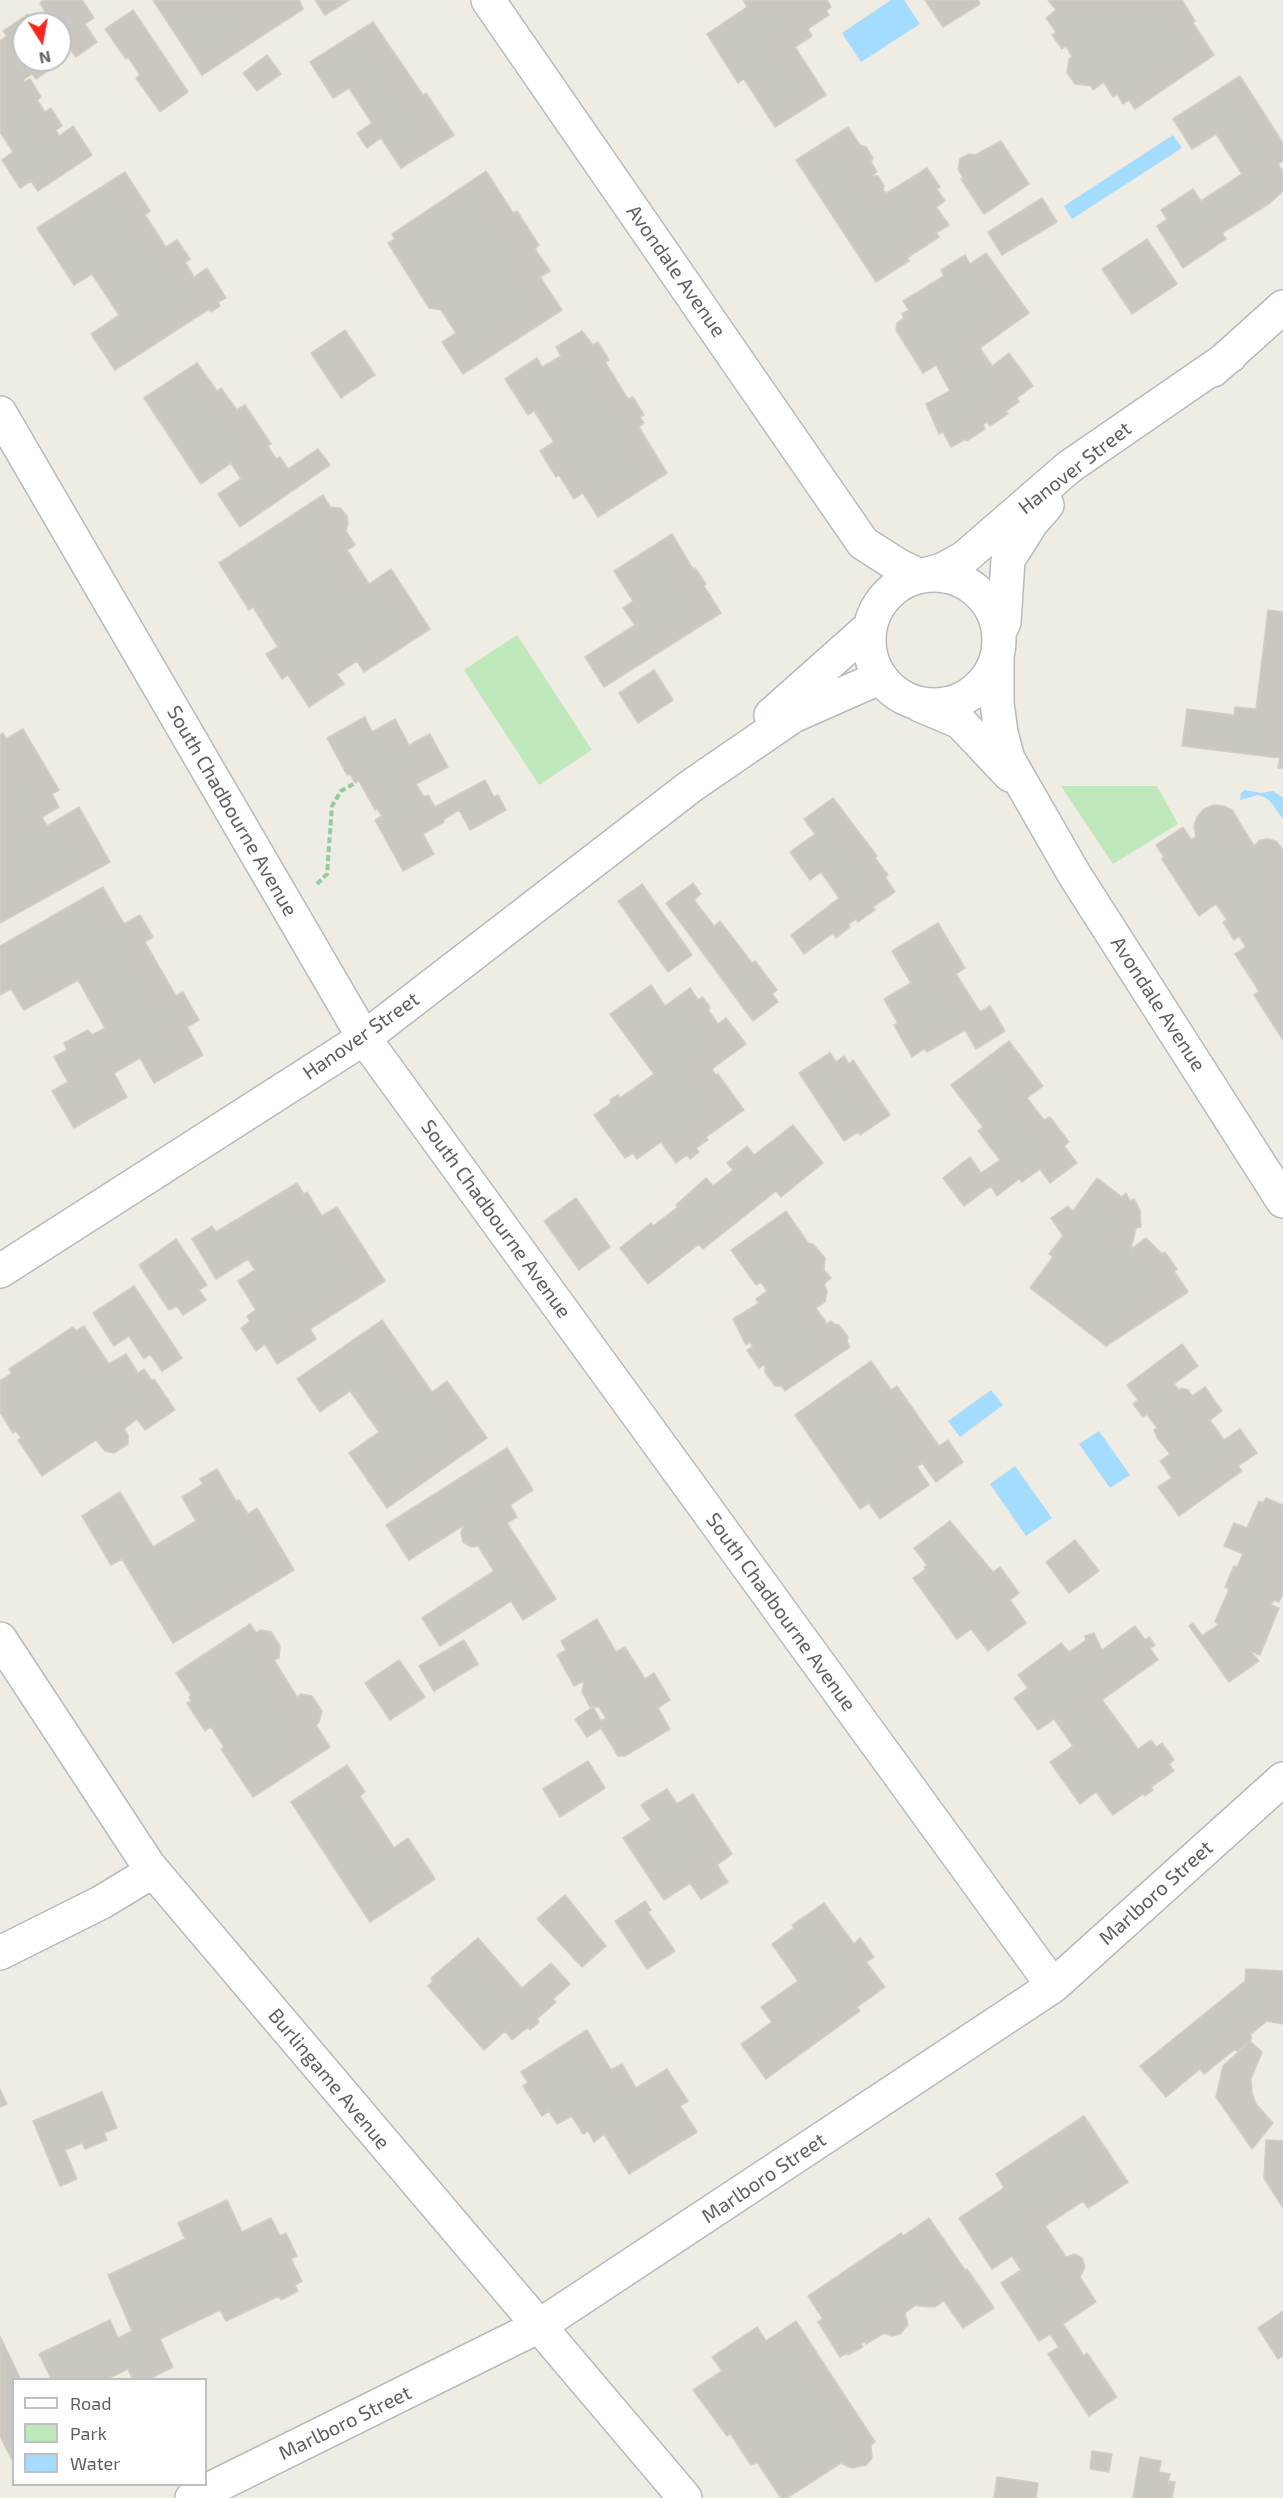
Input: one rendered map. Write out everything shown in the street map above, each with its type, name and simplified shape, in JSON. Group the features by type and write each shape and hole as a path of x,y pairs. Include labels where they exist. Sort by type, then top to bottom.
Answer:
{"street":[{"name":"Avondale Avenue","path":"489,0 863,543 867,557 872,622"},
{"name":"Hanover Street","path":"0,1271 364,1038 705,776 793,716 879,678 891,689 916,703 945,704 972,693 992,673 1004,622 1008,560 1032,522 1052,500 1230,356 1283,307"},
{"name":"Hanover Street","path":"705,776 872,622 884,598 900,584 942,570 964,558 1068,467 1230,356"},
{"name":"South Chadbourne Avenue","path":"0,412 364,1038 1053,1986"},
{"name":"Avondale Avenue","path":"863,543 887,560 920,576"},
{"name":"Hanover Street","path":"920,576 942,575 963,580 980,593 993,609 998,644"},
{"path":"872,622 869,638 871,659 879,678"},
{"name":"Avondale Avenue","path":"998,644 997,703 1000,733 1008,759 1074,874 1283,1201"},
{"name":"Avondale Avenue","path":"916,703 960,722 1000,764 1035,806"},
{"name":"Burlingame Avenue","path":"0,1639 153,1871 685,2498"},
{"name":"Marlboro Street","path":"192,2498 539,2326 1053,1986 1283,1779"},
{"path":"0,1953 102,1902 153,1871"}],"path":[{"path":"285,902 323,880 327,869 332,806 341,791 355,783"}],"green space":[{"path":"517,635 592,750 539,785 464,670"},
{"path":"1061,786 1157,786 1178,824 1113,864"}],"water":[{"path":"891,0 904,0 920,24 861,62 842,33"},
{"path":"1173,135 1182,148 1072,219 1064,206"},
{"path":"1245,790 1261,793 1273,791 1283,798 1283,819 1270,801 1264,797 1258,795 1240,800 1241,793"},
{"path":"991,1390 1003,1405 960,1437 948,1421"},
{"path":"1099,1431 1130,1475 1110,1488 1079,1444"},
{"path":"1015,1466 1052,1518 1026,1536 990,1484"}],"building":[{"path":"44,0 82,0 94,18 85,24 97,42 76,57 72,52 72,12 45,12 40,3"},
{"path":"153,0 299,0 303,9 202,75"},
{"path":"315,0 349,0 325,15"},
{"path":"743,0 827,0 831,7 826,11 829,15 808,29 812,36 795,47 826,95 775,127 744,79 738,83 707,34 747,7"},
{"path":"925,0 978,0 980,4 943,27"},
{"path":"1048,0 1182,0 1195,21 1193,23 1214,55 1135,109 1129,100 1123,104 1117,94 1113,97 1104,82 1093,90 1091,86 1075,84 1067,73 1069,59 1072,57 1066,46 1062,49 1052,35 1056,32 1046,18 1056,10"},
{"path":"133,10 188,92 160,112 136,78 140,75 105,29"},
{"path":"373,22 423,95 426,93 454,135 401,168 381,138 367,148 357,133 372,123 349,88 333,98 310,62"},
{"path":"12,25 12,72 46,72 36,79 32,74 23,80 24,82 30,79 41,97 37,100 45,112 51,108 62,126 56,130 59,136 73,126 92,155 38,191 31,181 20,188 2,160 13,152 0,132 0,41 7,36 3,31"},
{"path":"267,55 281,74 257,91 243,73"},
{"path":"1240,76 1283,143 1283,161 1278,164 1283,172 1283,191 1270,203 1222,233 1226,239 1183,268 1157,226 1167,219 1161,210 1193,189 1201,201 1242,174 1216,134 1192,149 1173,119"},
{"path":"848,127 860,145 866,147 873,158 871,162 877,172 872,176 878,176 884,186 883,191 887,193 927,168 940,187 937,189 945,201 936,207 949,225 936,233 939,237 907,258 909,261 876,282 796,160"},
{"path":"1001,141 1029,184 984,214 961,179 963,178 958,169 960,159 969,154 975,155"},
{"path":"486,171 513,213 517,211 539,245 535,249 550,271 540,277 562,310 463,374 442,342 456,333 441,310 429,308 388,243 395,239 392,234"},
{"path":"125,172 150,211 145,215 166,247 177,240 190,259 185,262 194,277 207,268 226,298 218,302 220,306 211,312 209,309 115,370 91,334 119,315 92,274 74,285 37,228"},
{"path":"1042,198 1057,222 1002,255 988,232"},
{"path":"1147,239 1177,284 1132,314 1102,269"},
{"path":"986,253 1029,313 980,348 992,366 1009,353 1033,386 1017,398 1019,402 1006,411 1008,414 990,426 987,422 983,424 985,429 967,441 966,439 951,447 943,432 939,434 926,404 950,391 936,365 923,373 896,330 897,323 904,318 902,314 909,310 903,301 944,276 941,270 965,255 970,264"},
{"path":"345,330 375,375 341,398 311,353"},
{"path":"582,331 593,345 598,342 609,360 605,362 628,399 633,397 644,415 640,417 644,423 639,427 667,473 598,517 583,493 574,499 559,475 556,477 540,451 554,442 534,411 528,415 505,379 537,358 542,367 561,356 556,347"},
{"path":"197,363 217,391 221,388 237,410 245,405 271,444 268,446 276,459 280,457 288,469 318,449 330,465 240,527 218,494 241,479 231,463 201,484 144,398"},
{"path":"323,495 330,507 340,508 347,516 346,531 355,545 347,550 369,584 391,569 430,629 364,672 357,661 337,674 344,684 309,707 288,675 282,679 266,654 278,647 253,607 249,610 219,563"},
{"path":"672,534 693,569 695,568 706,584 704,586 721,613 604,687 585,657 635,625 623,608 633,601 614,571"},
{"path":"1268,610 1283,612 1283,768 1278,768 1280,758 1182,746 1187,709 1234,715 1235,707 1256,709"},
{"path":"654,670 673,700 638,723 619,693"},
{"path":"365,717 372,732 395,719 409,745 430,734 448,767 416,784 424,797 428,795 435,807 485,780 494,797 498,795 506,810 470,830 459,810 423,834 434,854 403,871 375,820 382,816 377,808 375,810 359,781 355,783 350,774 347,775 327,738"},
{"path":"23,729 59,790 52,794 59,807 42,817 47,826 79,807 110,862 0,923 0,735 3,733 6,739"},
{"path":"833,798 877,856 875,858 888,875 885,877 895,892 873,907 875,910 858,922 856,919 848,924 850,927 836,938 833,933 804,954 791,935 839,898 821,872 810,880 790,852 815,834 804,819"},
{"path":"1214,805 1232,810 1254,846 1260,840 1268,839 1276,841 1283,850 1283,1040 1254,995 1259,991 1235,954 1246,947 1239,936 1234,940 1223,922 1227,920 1216,904 1199,916 1162,859 1164,857 1156,845 1183,827 1191,840 1196,837 1194,826 1197,817 1204,809"},
{"path":"693,883 701,894 694,900 714,926 720,921 752,963 755,961 777,990 772,994 778,1002 753,1021 666,903"},
{"path":"642,884 692,955 668,972 618,901"},
{"path":"103,887 124,924 140,915 153,937 145,942 176,996 183,992 199,1020 187,1027 203,1055 154,1083 140,1058 114,1073 127,1097 74,1128 52,1091 68,1082 54,1057 67,1050 64,1043 88,1030 92,1035 105,1028 78,980 24,1010 11,989 0,995 0,946"},
{"path":"938,923 965,968 956,974 980,1012 990,1006 1005,1031 976,1049 965,1030 927,1052 924,1049 912,1057 894,1025 898,1023 884,999 911,983 892,951"},
{"path":"651,985 665,1006 690,988 698,1000 702,997 710,1007 708,1010 718,1024 726,1018 746,1044 712,1069 744,1110 706,1137 708,1140 696,1148 699,1152 690,1159 687,1155 676,1163 661,1142 637,1159 633,1153 625,1158 594,1115 611,1103 610,1100 618,1095 620,1098 654,1074 610,1014"},
{"path":"1009,1041 1043,1086 1027,1098 1044,1120 1050,1117 1069,1142 1064,1146 1077,1163 1050,1183 1040,1169 1022,1182 1019,1179 997,1196 991,1186 964,1206 943,1178 970,1157 981,1173 1000,1160 978,1131 983,1127 951,1085"},
{"path":"830,1053 836,1062 844,1056 849,1064 853,1060 890,1115 860,1135 858,1132 844,1141 799,1073"},
{"path":"793,1125 823,1163 781,1197 776,1191 703,1249 699,1244 648,1284 620,1248 651,1223 653,1226 678,1207 676,1205 706,1178 713,1186 733,1170 727,1163 747,1146 754,1155"},
{"path":"1097,1178 1122,1197 1126,1193 1130,1201 1134,1199 1140,1210 1141,1227 1136,1228 1131,1249 1146,1238 1162,1254 1165,1252 1177,1269 1174,1271 1188,1292 1106,1346 1030,1288 1053,1257 1049,1254 1063,1236 1051,1218 1068,1206 1073,1211"},
{"path":"297,1183 304,1194 307,1192 322,1216 337,1207 385,1281 310,1329 316,1339 277,1364 265,1344 256,1351 241,1328 250,1321 247,1316 256,1310 238,1281 255,1270 248,1259 216,1279 192,1239 212,1226 216,1232"},
{"path":"576,1198 610,1247 579,1270 544,1221"},
{"path":"786,1211 808,1243 813,1244 825,1258 824,1270 831,1278 824,1284 827,1291 825,1302 816,1308 827,1324 831,1321 839,1325 848,1337 847,1342 850,1347 785,1391 781,1386 775,1386 765,1372 765,1364 759,1368 747,1350 753,1347 750,1342 746,1345 733,1319 759,1303 756,1299 767,1291 761,1282 756,1285 731,1250"},
{"path":"176,1239 207,1285 199,1290 206,1300 183,1315 177,1306 169,1310 139,1265"},
{"path":"134,1286 182,1358 162,1371 150,1354 144,1359 129,1336 114,1346 93,1313"},
{"path":"382,1320 432,1392 447,1381 487,1438 387,1508 349,1453 379,1432 350,1391 320,1412 297,1379"},
{"path":"84,1326 109,1364 126,1354 138,1373 144,1369 152,1381 154,1379 175,1410 145,1430 137,1419 124,1429 128,1435 128,1444 114,1453 105,1451 96,1440 42,1476 18,1440 21,1438 16,1431 13,1433 0,1412 0,1381 12,1373 9,1369 73,1327 76,1331"},
{"path":"1182,1344 1198,1366 1174,1384 1179,1390 1182,1388 1188,1390 1192,1396 1205,1387 1222,1411 1210,1420 1224,1440 1240,1429 1257,1453 1238,1466 1242,1471 1179,1516 1158,1487 1172,1478 1160,1461 1170,1454 1158,1439 1154,1430 1157,1428 1147,1414 1143,1417 1133,1404 1138,1400 1127,1385"},
{"path":"871,1361 891,1390 897,1386 939,1446 948,1440 963,1462 936,1482 922,1463 917,1467 929,1485 880,1519 869,1503 860,1509 795,1415"},
{"path":"507,1448 533,1490 510,1505 517,1517 507,1523 556,1599 523,1620 511,1601 440,1646 422,1618 494,1571 478,1546 471,1547 463,1542 461,1533 464,1525 409,1560 386,1525"},
{"path":"217,1469 236,1501 239,1500 248,1514 257,1508 294,1570 173,1643 122,1559 111,1565 82,1516 120,1492 153,1547 196,1521 182,1497 203,1484 200,1479"},
{"path":"1266,1498 1283,1505 1283,1594 1279,1602 1274,1600 1271,1605 1279,1608 1260,1655 1250,1651 1259,1661 1229,1682 1189,1626 1193,1623 1202,1636 1219,1624 1215,1622 1229,1589 1225,1587 1234,1566 1237,1567 1243,1554 1224,1546 1234,1523 1247,1528 1259,1501 1263,1503"},
{"path":"950,1521 993,1572 1000,1567 1019,1593 1010,1600 1026,1623 988,1651 971,1629 957,1639 913,1578 926,1569 924,1567 927,1565 914,1548"},
{"path":"1075,1540 1099,1571 1069,1593 1046,1562"},
{"path":"597,1619 616,1652 625,1647 645,1679 654,1673 670,1700 658,1708 670,1729 625,1756 618,1756 601,1728 587,1737 575,1719 593,1707 590,1707 582,1692 584,1681 574,1686 557,1655 566,1650 561,1641","holes":["593,1707 599,1707 606,1718 601,1721"]},
{"path":"250,1624 256,1633 260,1630 271,1632 280,1646 279,1658 274,1660 297,1697 301,1694 312,1696 322,1711 316,1725 330,1747 253,1797 221,1749 224,1747 211,1727 205,1731 187,1703 191,1701 189,1697 191,1695 176,1673"},
{"path":"1135,1626 1145,1640 1149,1637 1155,1645 1150,1648 1158,1660 1102,1700 1138,1749 1151,1740 1156,1747 1162,1743 1174,1760 1169,1764 1174,1771 1151,1787 1153,1790 1145,1796 1143,1794 1113,1815 1096,1792 1080,1804 1050,1762 1073,1746 1054,1719 1038,1730 1014,1698 1028,1688 1018,1675 1061,1643 1069,1652 1086,1640 1085,1636 1094,1633 1102,1650"},
{"path":"464,1640 478,1664 434,1691 419,1666"},
{"path":"399,1660 425,1697 390,1720 365,1683"},
{"path":"588,1761 605,1788 560,1817 543,1789"},
{"path":"347,1765 365,1792 360,1796 394,1848 408,1838 435,1879 370,1922 291,1802"},
{"path":"667,1789 677,1804 693,1794 732,1854 717,1865 728,1882 701,1899 690,1883 664,1900 623,1838 651,1820 641,1805"},
{"path":"565,1895 606,1946 582,1967 537,1919"},
{"path":"645,1901 651,1910 648,1912 675,1951 647,1969 615,1921"},
{"path":"824,1903 854,1944 860,1938 874,1957 866,1962 885,1987 857,2007 860,2011 766,2079 741,2044 772,2022 761,2007 798,1981 772,1944 794,1928 792,1925"},
{"path":"478,1938 522,1988 551,1963 570,1984 553,1999 556,2002 537,2019 539,2022 530,2030 528,2027 512,2040 505,2031 484,2050 428,1986 433,1981 431,1978"},
{"path":"1246,1969 1283,1971 1283,2024 1267,2021 1251,2034 1251,2040 1238,2051 1234,2050 1204,2074 1200,2069 1166,2097 1140,2066 1245,1981"},
{"path":"587,2030 611,2070 622,2064 636,2088 667,2069 688,2101 680,2106 697,2132 629,2174 604,2134 594,2142 588,2131 583,2134 572,2116 557,2124 549,2111 542,2116 523,2086 528,2083 521,2072"},
{"path":"1250,2041 1262,2052 1251,2079 1252,2093 1256,2104 1273,2123 1252,2149 1216,2097 1223,2066"},
{"path":"0,2089 7,2104 0,2107"},
{"path":"102,2092 117,2128 104,2133 107,2140 85,2149 82,2143 65,2150 77,2179 60,2186 33,2121"},
{"path":"1084,2116 1128,2182 1088,2208 1083,2201 1045,2226 1066,2257 1075,2254 1082,2258 1085,2267 1080,2277 1096,2302 1063,2324 1084,2356 1087,2353 1117,2397 1089,2416 1048,2354 1059,2347 1050,2334 1039,2341 1001,2283 1021,2270 1012,2256 992,2269 959,2218 1004,2188 996,2174"},
{"path":"1266,2140 1283,2141 1283,2208 1264,2178"},
{"path":"227,2200 242,2232 271,2218 280,2236 286,2233 297,2256 291,2259 302,2281 295,2285 298,2291 281,2300 279,2296 226,2321 220,2310 160,2339 173,2367 151,2378 132,2378 128,2369 109,2378 51,2378 39,2354 110,2320 118,2338 132,2331 108,2275 185,2239 178,2223"},
{"path":"929,2218 994,2308 963,2328 944,2301 935,2307 918,2306 917,2304 905,2313 908,2325 900,2334 892,2336 884,2333 866,2344 865,2341 861,2344 863,2347 840,2357 818,2322 823,2319 808,2296 901,2233 903,2236"},
{"path":"1283,2311 1283,2356 1278,2359 1258,2328"},
{"path":"796,2321 875,2442 871,2445 872,2458 866,2465 852,2468 841,2463 787,2498 781,2498 757,2462 751,2465 730,2433 727,2436 693,2390 722,2371 712,2357 757,2327 766,2341"},
{"path":"0,2336 20,2378 12,2378 12,2460 0,2436"},
{"path":"1092,2451 1112,2454 1109,2472 1090,2469"},
{"path":"1140,2457 1161,2461 1159,2472 1170,2474 1168,2481 1175,2482 1172,2498 1133,2498"},
{"path":"997,2477 1038,2483 1036,2498 994,2498"}]}
